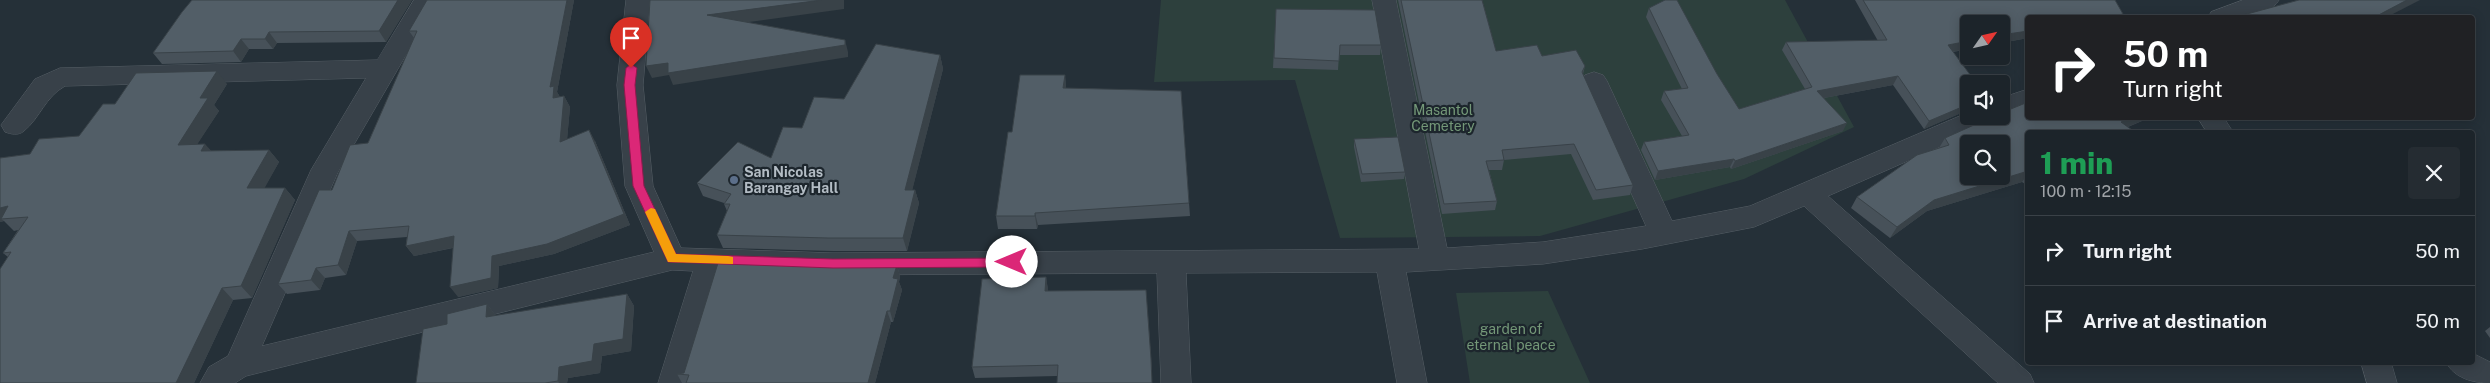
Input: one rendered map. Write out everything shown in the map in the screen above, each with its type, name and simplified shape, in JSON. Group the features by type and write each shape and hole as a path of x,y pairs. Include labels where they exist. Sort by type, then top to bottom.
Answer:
{"street":[{"path":"239,365 325,170 383,69 426,0"},
{"path":"638,0 630,85 638,186 672,259"},
{"path":"1384,0 1435,260"},
{"path":"2228,15 2267,0"},
{"path":"14,125 44,86 60,77 383,69"},
{"path":"1594,82 1664,234"},
{"path":"2010,105 2025,99"},
{"path":"214,383 220,376 239,365 672,259 833,264 1435,260 1543,253 1664,234 1754,216 1964,125"},
{"path":"1808,193 2019,383"},
{"path":"673,383 711,260"},
{"path":"1389,260 1412,383"},
{"path":"1171,261 1176,383"},
{"path":"2377,365 2382,383"},
{"path":"2467,365 2490,376"}],"green space":[{"name":"Masantol Cemetery","path":"1161,0 1785,0 1854,127 1744,179 1540,236 1340,238 1295,80 1154,82"},
{"name":"garden of eternal peace","path":"1548,291 1590,383 1470,383 1456,293"}],"building":[{"path":"192,0 398,0 379,31 269,32 265,39 241,39 233,51 153,53"},
{"path":"427,0 567,0 550,87 554,86 553,98 564,96 560,142 589,130 624,214 547,244 492,256 491,278 450,287 454,236 406,246 409,226 349,231 338,265 316,268 311,280 278,284 319,190 332,190 350,145 368,143 417,31 409,31"},
{"path":"650,0 822,0 707,15 845,40 845,45 668,73 668,63 646,66"},
{"path":"1401,0 1482,0 1496,51 1537,45 1542,56 1576,50 1585,66 1582,72 1633,185 1596,190 1574,144 1502,150 1504,160 1486,161 1497,201 1444,204"},
{"path":"1665,0 1677,0 1717,74 1739,109 1812,87 1786,42 1887,40 1863,0 2115,0 2123,14 2025,15 2025,31 2010,34 2010,15 1960,15 1960,43 1948,45 1960,61 1960,65 1963,65 1970,75 1960,75 1960,108 1929,121 1898,76 1817,91 1847,123 1735,161 1734,159 1658,171 1644,142 1689,135 1664,91 1688,88 1649,8"},
{"path":"2299,0 2407,0 2379,15 2243,15"},
{"path":"1276,9 1375,10 1381,45 1340,45 1339,61 1274,58"},
{"path":"876,44 940,55 905,190 915,190 903,238 717,235 730,204 724,204 731,194 697,183 738,142 771,158 783,127 802,128 814,97 844,99"},
{"path":"217,71 200,98 208,98 178,145 205,144 201,151 269,150 247,188 285,188 241,286 222,288 176,383 0,383 0,269 11,252 3,253 28,217 1,219 8,206 0,208 0,158 30,154 39,139 79,136 103,104 115,104 136,73"},
{"path":"1020,75 1065,75 1063,88 1181,91 1189,203 1035,213 1035,216 996,216 1008,132 1012,132"},
{"path":"2025,103 2025,120 2126,120 2121,122 2132,130 2025,130 2025,172 2010,177 2010,135 1960,135 1960,185 1983,185 1934,200 1897,227 1857,197 1917,155 1949,145 1945,138 1974,125 2010,125 2010,109"},
{"path":"1398,137 1405,172 1362,174 1354,139"},
{"path":"718,263 897,265 893,278 898,279 890,311 887,311 868,383 686,383 689,375 677,374 684,373"},
{"path":"1046,277 1045,291 1146,290 1152,383 1057,383 1058,365 972,367 982,279"},
{"path":"627,294 623,339 594,344 592,361 559,367 558,381 545,383 416,383 423,329 447,324 447,314 487,304 486,317"}],"slow traffic":[{"path":"651,212 672,259 728,261"}],"place":[{"name":"San Nicolas Barangay Hall","path":"734,180"}],"route":[{"path":"631,68 630,85 638,186 672,259 833,264 1012,262"}]}
